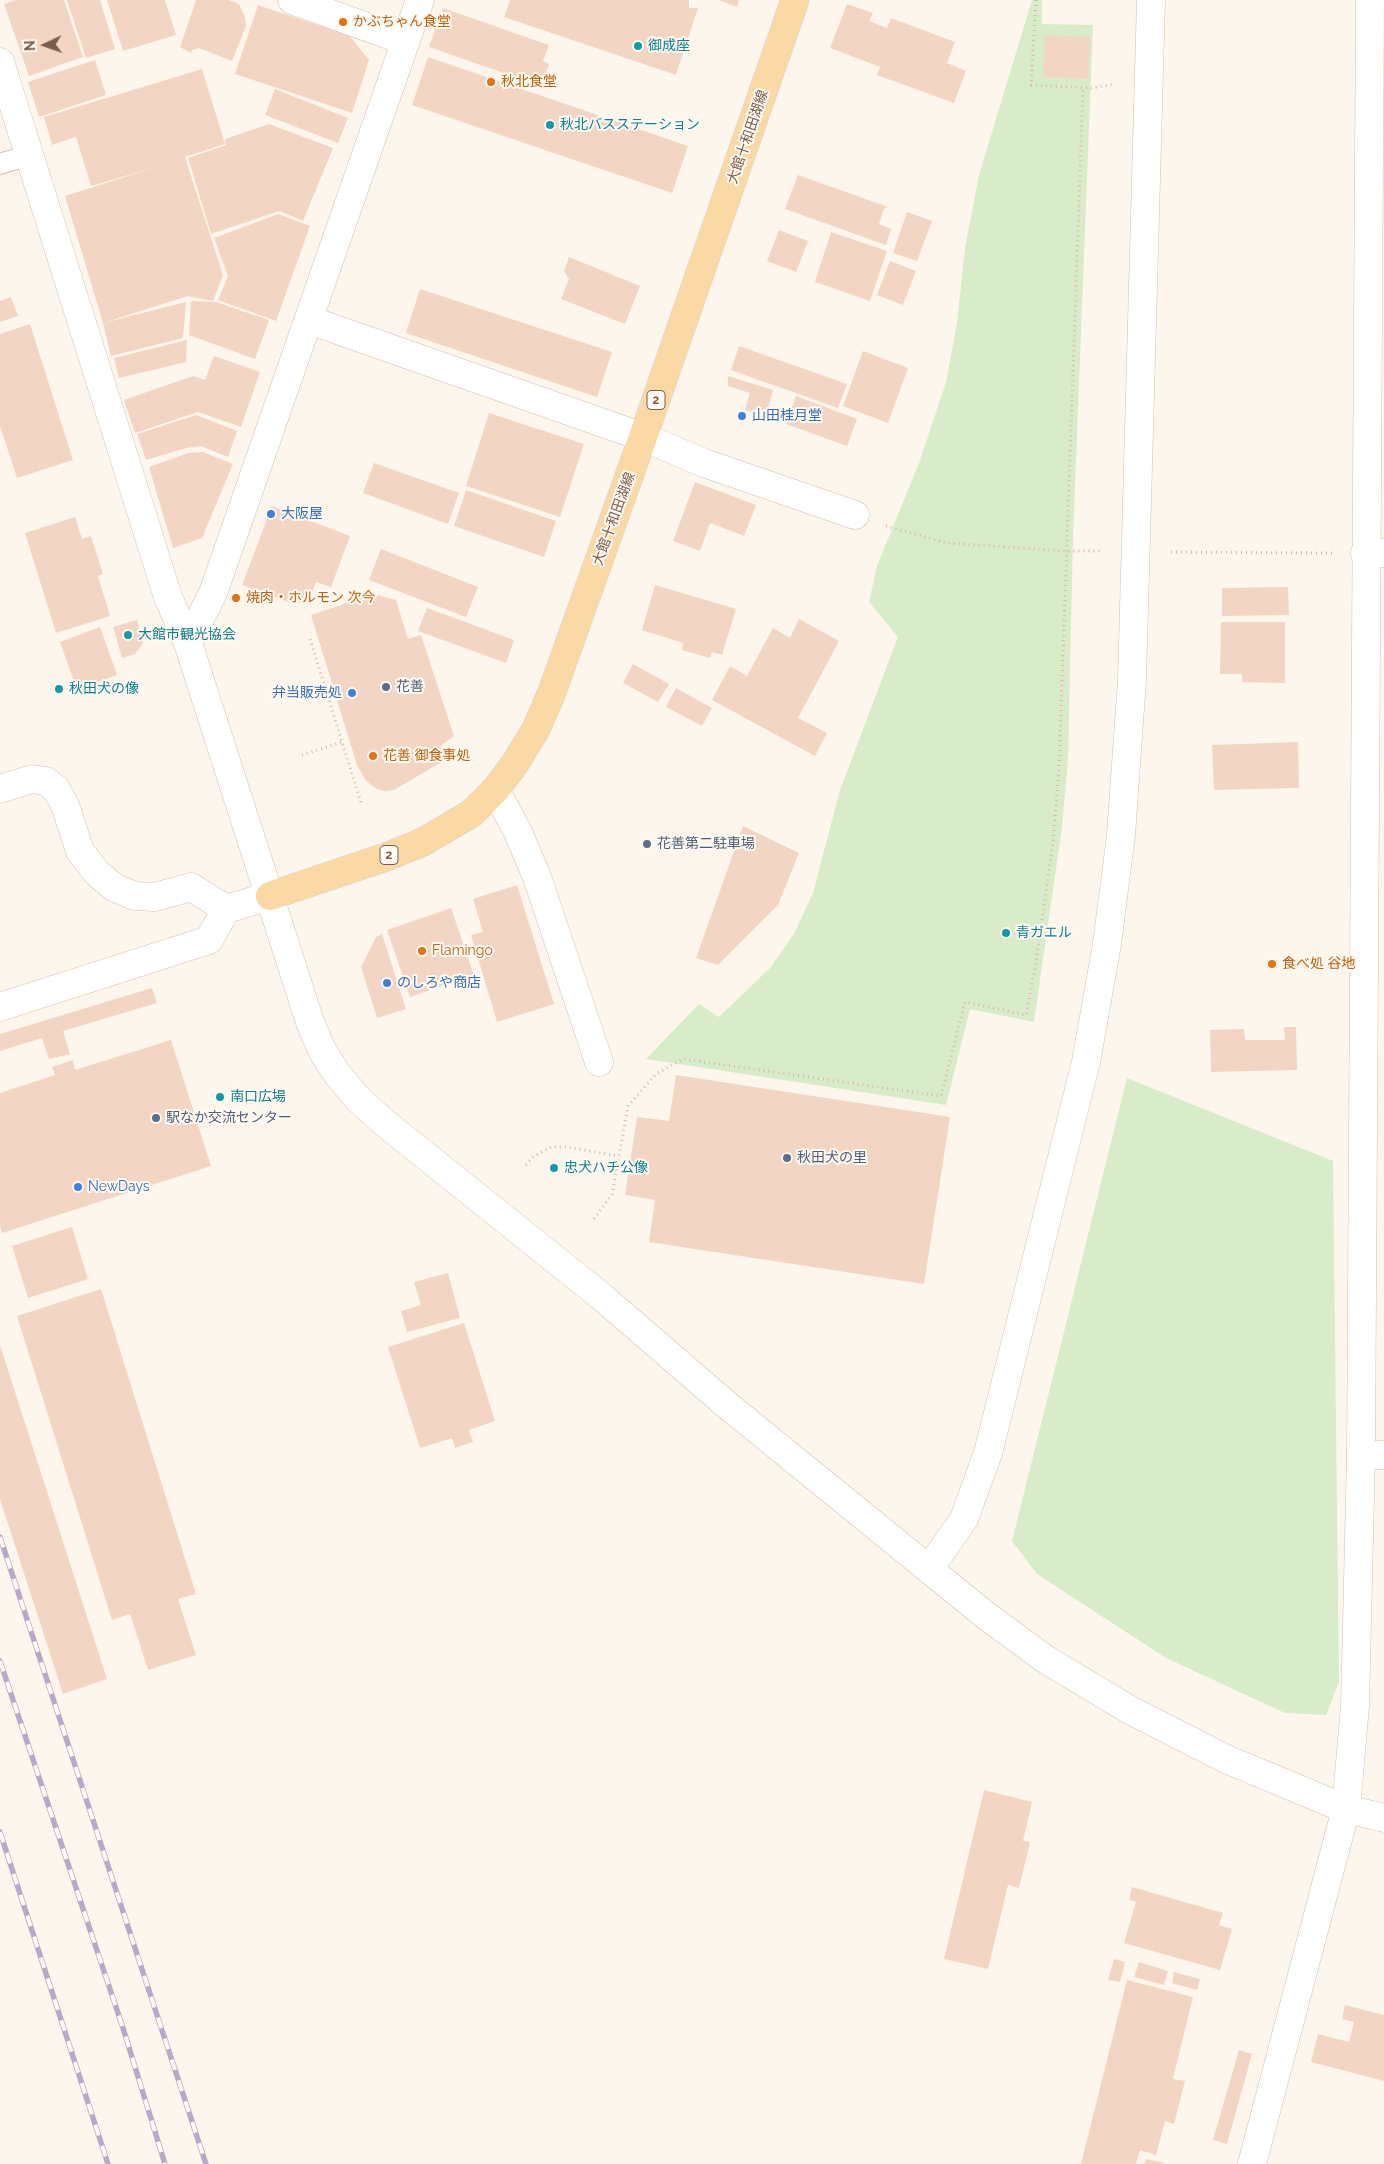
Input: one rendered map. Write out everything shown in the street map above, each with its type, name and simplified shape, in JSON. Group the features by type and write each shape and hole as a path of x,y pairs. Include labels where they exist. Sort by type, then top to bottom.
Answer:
{"main road":[{"name":"大館十和田湖線","path":"270,896 386,857 423,842 472,813 495,790 514,766 536,729 552,692 643,437 795,0"}],"street":[{"path":"292,0 406,41"},
{"path":"188,643 213,593 420,0"},
{"path":"929,1569 964,1519 988,1453 1086,1062 1107,944 1121,834 1132,680 1151,0"},
{"path":"1252,2164 1346,1809 1372,1455 1375,553 1370,0"},
{"path":"0,62 168,597 188,643 299,990 322,1050 337,1074 359,1100 386,1124 602,1296 727,1405 984,1614 1045,1659 1130,1710 1226,1759 1346,1809 1384,1818"},
{"path":"309,320 643,437 704,463 855,515"},
{"path":"0,790 32,779 46,781 56,789 65,805 80,851 97,873 114,888 135,896 155,897 191,887 226,909"},
{"path":"495,790 516,830 537,877 599,1062"},
{"path":"0,1007 210,940 226,909 270,896"}],"lane":[{"path":"0,164 29,155"}],"path":[{"path":"1036,0 1031,85 1083,88 1127,81 1150,72"},
{"path":"594,1219 612,1194 628,1106 656,1074 683,1059 941,1096 966,1002 1026,1014 1035,968 1052,842 1058,768 1083,88"},
{"path":"893,529 947,543 1066,552 1375,553"},
{"path":"310,640 362,806"},
{"path":"302,755 342,742"},
{"path":"526,1165 533,1157 551,1147 566,1147 619,1156"}],"green space":[{"path":"1032,0 1042,0 1042,24 1093,25 1073,537 1068,760 1062,827 1034,1022 970,1009 946,1105 646,1059 699,1004 719,1017 770,968 794,934 813,893 840,790 898,637 869,602 877,566 919,463 946,382 957,323 965,248 979,175"},
{"path":"1127,1078 1333,1161 1339,1682 1326,1715 1285,1713 1166,1658 1037,1574 1012,1541"}],"building":[{"path":"16,0 64,0 83,57 29,76 4,4"},
{"path":"67,0 100,0 115,49 86,58"},
{"path":"107,0 165,0 176,35 123,51"},
{"path":"196,0 229,0 239,4 245,17 246,26 232,61 199,48 192,50 191,53 180,47"},
{"name":"御成座","path":"510,0 689,0 689,8 698,8 676,75 504,17"},
{"path":"718,0 739,0 737,7"},
{"path":"847,4 873,13 869,21 887,28 891,18 955,42 947,63 966,71 954,103 877,75 880,67 830,48"},
{"path":"258,5 350,36 369,60 352,113 235,74"},
{"path":"443,8 549,45 543,61 549,64 541,86 429,47"},
{"path":"1045,35 1090,37 1088,79 1043,77"},
{"name":"秋北バスステーション","path":"428,57 688,146 672,193 412,105"},
{"path":"95,60 106,95 39,117 28,82"},
{"path":"202,69 225,144 185,157 223,275 213,301 188,296 103,323 65,196 156,167 91,186 76,137 52,145 44,117"},
{"path":"275,89 348,118 338,143 265,115"},
{"path":"269,124 333,148 303,221 279,211 211,234 188,158 226,145 225,139"},
{"path":"798,175 888,207 884,209 879,224 891,229 886,245 785,209"},
{"path":"907,212 932,221 917,261 893,253"},
{"path":"278,214 310,226 276,321 218,300 228,276 214,238"},
{"path":"779,230 808,241 796,272 767,261"},
{"path":"831,232 887,251 870,301 815,282"},
{"path":"569,257 640,286 625,324 561,299 569,279 564,271"},
{"path":"890,261 916,271 903,305 877,295"},
{"path":"420,289 612,352 597,397 406,333"},
{"path":"11,297 18,316 0,322 0,301"},
{"path":"191,301 216,302 269,320 255,359 189,335"},
{"path":"186,302 183,338 111,356 103,323"},
{"path":"30,324 73,460 17,478 0,426 0,334"},
{"path":"187,340 186,362 119,378 114,358"},
{"path":"739,346 847,384 838,408 731,370"},
{"path":"863,351 908,368 888,423 843,406"},
{"path":"214,356 260,372 241,427 198,412 135,433 124,400 193,376 205,380"},
{"path":"728,376 773,390 766,416 745,410 750,393 728,386"},
{"path":"796,396 857,419 847,446 786,424"},
{"path":"489,413 584,444 560,517 466,486"},
{"path":"196,415 237,431 228,457 201,446 186,448 146,460 137,434"},
{"path":"203,452 233,464 202,538 173,548 149,467 188,453"},
{"path":"374,463 459,493 448,524 363,493"},
{"path":"695,482 756,505 744,536 710,523 700,551 673,541"},
{"path":"466,490 556,521 544,557 454,526"},
{"path":"272,506 350,536 331,587 316,582 308,602 291,603 242,585"},
{"path":"75,517 82,539 91,536 103,574 98,576 110,616 56,633 25,533"},
{"path":"381,549 478,587 466,617 369,580"},
{"path":"655,585 736,609 722,655 712,652 710,658 682,650 683,643 642,630"},
{"path":"1288,587 1289,615 1222,616 1222,588"},
{"name":"花善","path":"374,594 396,600 408,639 421,635 454,736 440,746 447,759 394,790 385,791 377,789 366,781 357,765 311,615"},
{"path":"427,608 514,640 506,663 418,631"},
{"path":"799,619 839,641 798,718 827,733 815,756 712,700 730,666 747,676 773,628 790,638"},
{"name":"大館市観光協会","path":"137,620 143,643 135,654 122,658 113,627"},
{"path":"1221,622 1285,622 1285,683 1242,682 1242,674 1220,674"},
{"path":"100,627 117,675 77,690 60,642"},
{"path":"633,664 669,684 658,702 623,683"},
{"path":"676,688 712,708 702,726 666,707"},
{"path":"1298,742 1299,788 1214,790 1212,745"},
{"path":"743,826 799,853 778,905 718,965 696,958"},
{"path":"517,885 554,1004 497,1022 471,935 483,932 473,899"},
{"path":"451,908 474,975 410,997 387,930"},
{"path":"382,934 406,1009 377,1018 361,967 376,937"},
{"path":"152,988 157,1003 63,1031 70,1054 49,1059 42,1038 0,1051 0,1034"},
{"path":"1284,1027 1296,1027 1297,1070 1211,1072 1210,1030 1244,1029 1245,1040 1285,1040"},
{"path":"171,1040 211,1166 2,1233 0,1226 0,1093 55,1075 52,1067 73,1060 75,1070"},
{"name":"秋田犬の里","path":"676,1075 950,1117 924,1284 649,1242 655,1200 625,1195 637,1117 669,1121"},
{"path":"72,1227 88,1279 28,1298 12,1246"},
{"path":"448,1273 460,1318 407,1332 401,1311 421,1305 414,1282"},
{"path":"101,1289 196,1594 178,1599 196,1655 148,1670 130,1614 112,1620 17,1316"},
{"path":"464,1323 495,1421 469,1430 473,1442 455,1448 452,1438 420,1448 388,1347"},
{"path":"0,1345 107,1679 63,1694 0,1499"},
{"path":"984,1790 1032,1802 1023,1841 1030,1842 1019,1888 1008,1885 988,1969 944,1959"},
{"path":"1132,1887 1223,1913 1219,1925 1232,1929 1220,1970 1124,1943 1136,1902 1129,1900"},
{"path":"1114,1959 1125,1962 1120,1982 1108,1980"},
{"path":"1139,1962 1168,1971 1164,1985 1134,1977"},
{"path":"1174,1972 1200,1979 1197,1990 1172,1983"},
{"path":"1127,1980 1193,1997 1173,2079 1185,2081 1174,2124 1165,2121 1156,2155 1140,2150 1136,2164 1081,2164"},
{"path":"1345,2005 1384,2015 1384,2081 1311,2062 1318,2034 1349,2042 1354,2022 1342,2019"},
{"path":"1239,2050 1252,2054 1227,2144 1213,2140"},
{"path":"1146,2159 1164,2163 1164,2164 1144,2164"}],"railway":[{"path":"0,1537 206,2164"},
{"path":"0,1661 123,2028 165,2164"},
{"path":"0,1832 108,2164"}],"place":[{"name":"かぶちゃん食堂","path":"343,22"},
{"name":"御成座","path":"638,46"},
{"name":"秋北食堂","path":"491,82"},
{"name":"秋北バスステーション","path":"550,125"},
{"name":"山田桂月堂","path":"742,416"},
{"name":"大阪屋","path":"271,514"},
{"name":"焼肉・ホルモン 次今","path":"236,598"},
{"name":"大館市観光協会","path":"128,635"},
{"name":"花善","path":"386,687"},
{"name":"秋田犬の像","path":"59,689"},
{"name":"弁当販売処","path":"352,693"},
{"name":"花善 御食事処","path":"373,756"},
{"name":"花善第二駐車場","path":"647,844"},
{"name":"青ガエル","path":"1006,933"},
{"name":"Flamingo","path":"422,951"},
{"name":"食べ処 谷地","path":"1272,964"},
{"name":"のしろや商店","path":"387,983"},
{"name":"南口広場","path":"220,1097"},
{"name":"駅なか交流センター","path":"156,1118"},
{"name":"秋田犬の里","path":"787,1158"},
{"name":"忠犬ハチ公像","path":"554,1168"},
{"name":"NewDays","path":"78,1187"}]}
